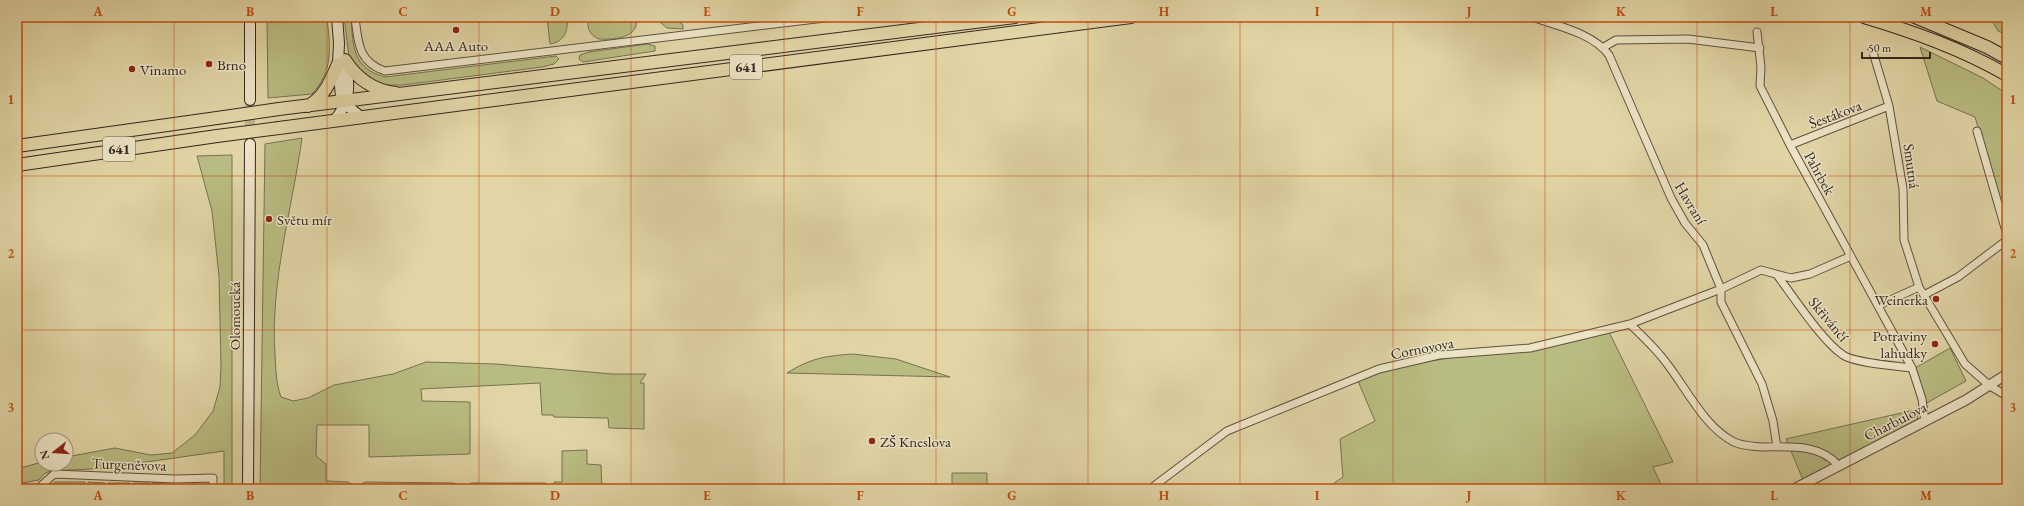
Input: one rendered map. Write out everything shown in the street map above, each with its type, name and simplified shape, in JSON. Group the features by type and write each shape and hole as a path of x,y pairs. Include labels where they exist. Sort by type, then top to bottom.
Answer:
{"highway":[{"name":"641","path":"17,146 279,109 409,94 1015,17"},
{"name":"641","path":"17,165 361,116 1131,17"},
{"path":"1864,17 1920,34 1978,58 2007,75"},
{"path":"1916,17 1987,47 2007,58"},
{"path":"307,106 322,94 341,62 373,87 392,93 409,94"}],"main road":[{"path":"250,17 250,100"},
{"path":"334,121 341,112 349,91 341,62 337,17"},
{"path":"345,102 361,116"},
{"name":"Olomoucká","path":"248,489 250,144"}],"street":[{"path":"355,17 357,37 362,54 372,65 385,71 392,71 833,17"},
{"path":"1532,17 1582,36 1604,47 1616,40 1688,39 1760,48"},
{"name":"Pahrbek","path":"1757,32 1760,48 1760,86 1790,145 1851,256 1880,305 1912,368 1922,399 1925,421"},
{"name":"Havraní","path":"1604,47 1609,54 1628,94 1671,198 1685,223 1703,245 1721,289 1721,302 1762,384 1777,447"},
{"name":"Smutná","path":"1872,49 1889,106 1903,189 1904,240 1919,287 1965,364 1990,386 2007,396"},
{"name":"Šestákova","path":"1790,145 1889,106"},
{"path":"1977,131 2007,236"},
{"path":"1924,295 1958,277 2007,240"},
{"path":"1777,275 1791,278 1810,274 1851,256"},
{"name":"Cornovova","path":"1150,489 1227,431 1380,369 1439,355 1530,348 1630,324 1721,289 1761,270 1777,275"},
{"name":"Skřivánčí","path":"1777,275 1826,338 1844,356 1853,359 1912,368"},
{"path":"1880,305 1919,287"},
{"path":"1630,324 1660,355 1702,413 1721,432 1735,443 1753,446 1809,448 1824,454 1838,465"},
{"name":"Charbulova","path":"1794,489 1990,386 2007,374"},
{"name":"Turgeněvova","path":"41,489 41,486 54,474 175,479 213,478 213,489"}],"green space":[{"path":"267,17 327,17 329,58 324,76 312,94 268,98"},
{"path":"344,17 351,17 354,46 360,62 374,73 385,77 556,56 559,59 554,64 542,67 403,85 382,85 364,77 349,56"},
{"path":"547,17 567,17 566,31 562,38 555,43 550,44"},
{"path":"589,17 636,17 636,24 634,29 625,36 611,39 599,39 589,30"},
{"path":"654,17 674,17 683,25 683,29 667,28"},
{"path":"1990,17 2007,17 2007,35 1998,31"},
{"path":"647,44 655,46 655,51 583,62 579,59 580,55 589,52"},
{"path":"1920,47 1983,78 2007,94 2007,224 1975,117 1937,101"},
{"path":"302,138 283,246 276,300 274,328 275,355 277,382 281,397 293,401 308,398 334,385 393,374 426,362 496,364 613,374 646,374 640,383 644,383 644,429 609,428 608,418 554,417 553,415 542,415 540,383 421,389 422,401 470,402 470,454 369,457 369,425 317,425 316,456 326,464 326,481 348,482 352,484 352,489 260,489 265,144"},
{"path":"232,155 232,489 224,489 224,451 139,463 132,467 74,470 74,456 115,448 151,455 172,453 195,435 213,411 220,387 221,365 219,276 212,211 197,156"},
{"path":"1609,332 1673,462 1653,467 1663,489 1330,489 1330,486 1343,477 1340,439 1375,421 1358,381 1382,372 1419,363"},
{"path":"1950,348 1966,381 1925,404 1915,368"},
{"path":"853,354 896,359 950,377 787,373 811,361"},
{"path":"1919,409 1917,421 1803,480 1786,439"},
{"path":"587,450 587,464 601,465 602,489 554,489 554,482 562,482 562,451"},
{"path":"34,464 34,472 48,472 39,480 17,484 17,469"},
{"path":"952,473 987,473 987,489 952,489"},
{"path":"55,482 85,482 85,489 48,489 49,486"},
{"path":"88,482 105,483 105,489 88,489"},
{"path":"365,482 454,483 457,484 459,489 361,489 362,484"},
{"path":"108,483 130,483 130,489 108,489"},
{"path":"133,483 149,483 149,489 135,489 133,488"},
{"path":"152,483 164,483 164,489 154,489"},
{"path":"471,483 546,483 549,489 467,489"}],"tunnel":[{"path":"250,100 250,140"}],"place":[{"name":"AAA Auto","path":"456,30"},
{"name":"Brno","path":"209,64"},
{"name":"Vinamo","path":"132,69"},
{"name":"Světu mír","path":"269,219"},
{"name":"Weinerka","path":"1936,299"},
{"name":"Potraviny lahudky","path":"1935,344"},
{"name":"ZŠ Kneslova","path":"872,441"}]}
